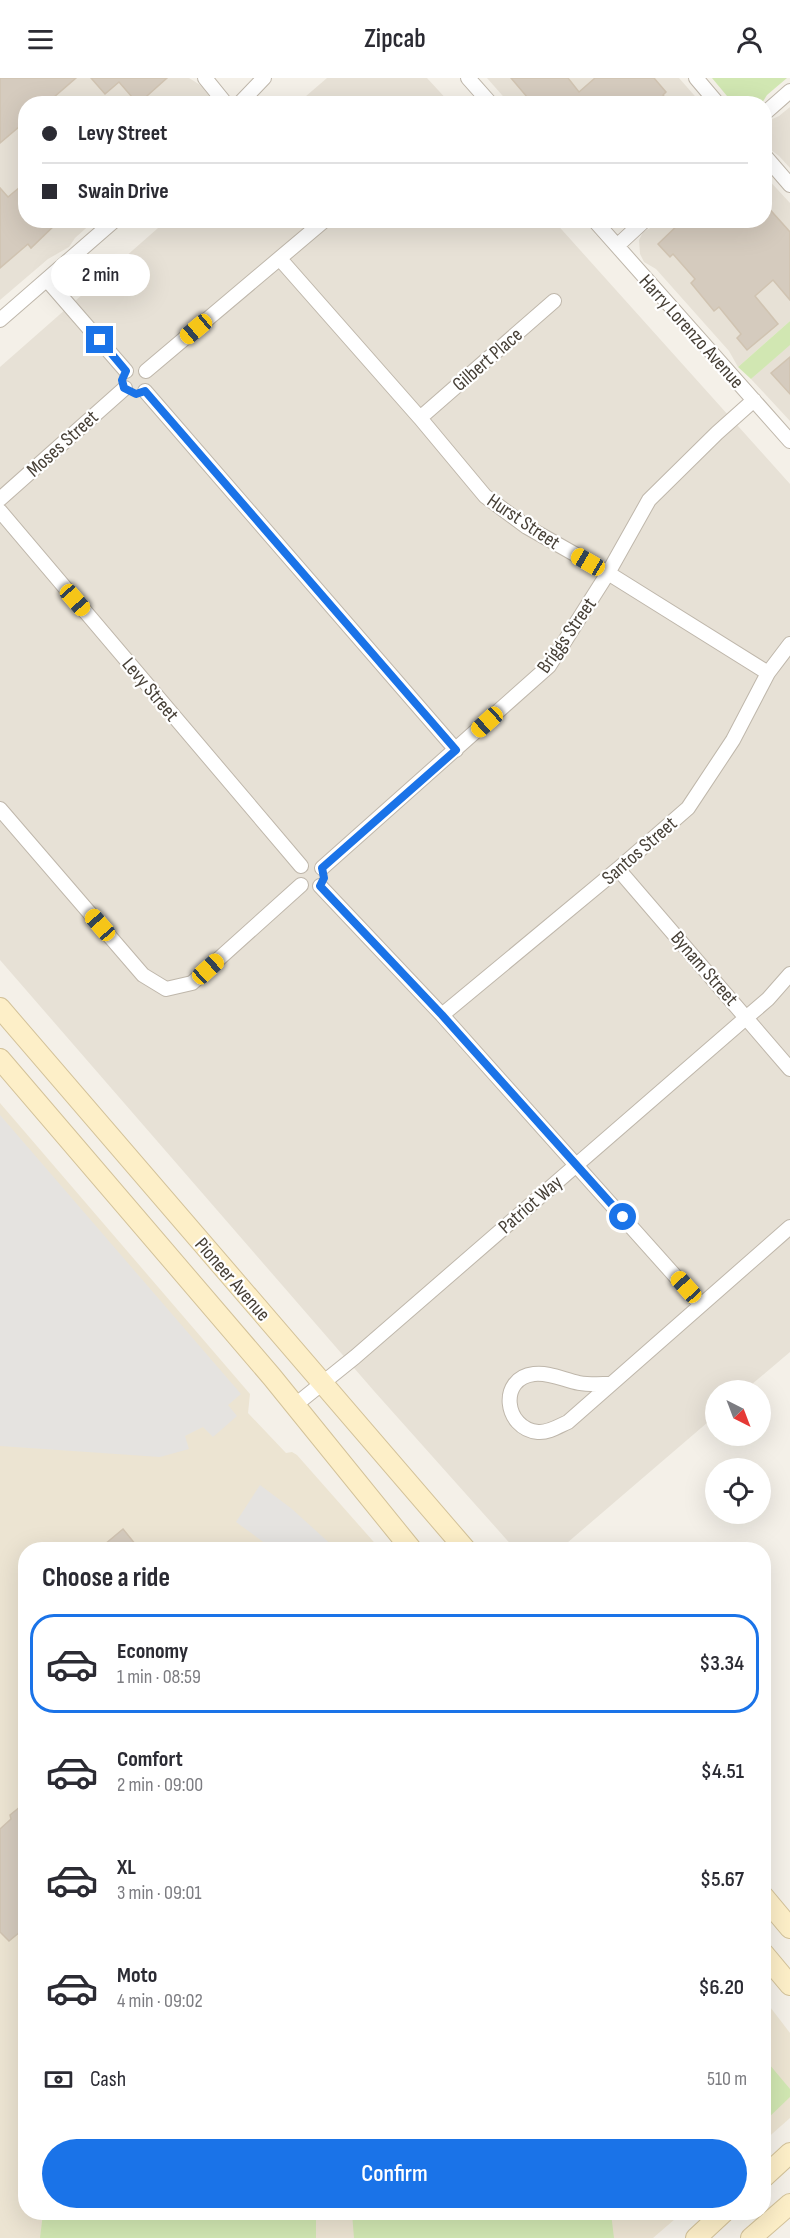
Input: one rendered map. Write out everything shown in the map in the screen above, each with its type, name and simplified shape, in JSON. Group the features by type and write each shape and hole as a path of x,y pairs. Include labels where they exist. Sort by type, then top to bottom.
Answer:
{"street":[{"path":"205,78 220,96"},
{"path":"247,96 264,78"},
{"path":"468,78 484,96"},
{"path":"696,78 711,96"},
{"path":"772,107 790,91"},
{"path":"772,164 790,185"},
{"path":"0,320 106,228"},
{"path":"146,371 316,228"},
{"name":"Harry Lorenzo Avenue","path":"601,228 790,441"},
{"path":"617,246 636,228"},
{"name":"Hurst Street","path":"280,259 420,418 485,496 526,527 608,573 768,673"},
{"path":"47,280 126,371"},
{"name":"Gilbert Place","path":"420,418 554,301"},
{"path":"138,367 146,371 149,383 145,391 136,394 124,388 122,380 126,371 138,367"},
{"name":"Moses Street","path":"0,499 124,388"},
{"path":"145,391 456,750"},
{"name":"Briggs Street","path":"322,868 549,666 608,573 649,500 754,400"},
{"name":"Levy Street","path":"0,511 302,866"},
{"name":"Santos Street","path":"442,1015 688,808 733,740 768,673 790,644"},
{"path":"0,809 143,975 166,989 192,983 301,885"},
{"path":"315,863 322,868 324,878 320,886 308,890 301,885 297,878 302,866 315,863"},
{"name":"Bynam Street","path":"618,869 790,1069"},
{"path":"320,886 442,1015 701,1305"},
{"name":"Patriot Way","path":"294,1406 768,999 790,974"},
{"name":"Pioneer Avenue","path":"0,1008 459,1542"},
{"path":"0,1056 18,1048 77,1116 95,1119"},
{"name":"Pioneer Avenue","path":"0,1056 272,1377 405,1542"},
{"path":"611,1384 579,1383 535,1373 521,1377 511,1388 508,1403 513,1417 523,1427 538,1432 553,1429 568,1422 790,1227"},
{"path":"771,1905 790,1928"},
{"path":"771,1962 790,1985"},
{"path":"771,2171 790,2153"},
{"path":"751,2238 790,2204"},
{"path":"696,2238 715,2220"}],"shaded area":[{"path":"0,78 189,78 202,86 210,96 18,96 18,228 86,228 69,247 48,259 0,300"},
{"path":"327,78 427,78 444,96 306,96"},
{"path":"487,78 679,78 695,96 503,96"},
{"path":"790,107 790,168 772,151 772,119"},
{"path":"772,184 790,203 790,321 738,367 729,351 656,269 644,262 640,254 639,240 643,232 650,228 772,228"},
{"path":"158,228 560,228 790,484 790,1352 757,1380 705,1380 705,1425 568,1542 509,1542 374,1391 0,960 0,367"},
{"path":"790,344 790,421 751,379"},
{"path":"0,1103 250,1394 248,1413 286,1453 292,1452 297,1455 374,1542 18,1542 18,2220 674,2220 653,2238 0,2238"},
{"path":"0,1115 241,1394 228,1405 237,1416 213,1437 203,1427 185,1436 189,1449 160,1457 0,1446"},
{"path":"260,1485 292,1509 328,1542 263,1542 236,1522"},
{"path":"771,2008 790,2033 790,2118 771,2135"}],"green space":[{"path":"712,78 787,78 766,96 727,96"},
{"path":"790,321 790,345 751,379 738,367"},
{"path":"771,2066 790,2089 790,2097 771,2115"},
{"path":"42,2220 316,2220 316,2238 40,2238"},
{"path":"353,2220 612,2220 614,2238 354,2238"}],"building":[{"path":"0,78 76,78 55,96 18,96 18,128 0,143"},
{"path":"91,78 167,78 147,96 131,96 119,82 105,94"},
{"path":"511,78 568,78 579,92 595,78 654,78 666,92 664,96 526,96"},
{"path":"0,188 8,197 18,189 18,228 52,228 31,248 28,244 0,268"},
{"path":"772,212 790,232 790,300 773,280 755,296 778,324 747,350 737,338 741,334 719,307 714,311 691,283 695,279 673,254 670,257 658,244 675,228 772,228"},
{"path":"790,357 790,394 771,373"},
{"path":"123,1529 134,1542 108,1542"},
{"path":"18,1808 18,1934 9,1941 0,1932 0,1829 11,1819 10,1815"}],"route":[{"path":"100,340 126,371 122,380 124,388 136,394 145,391 456,750 322,868 324,878 320,886 442,1015 623,1217"}]}
